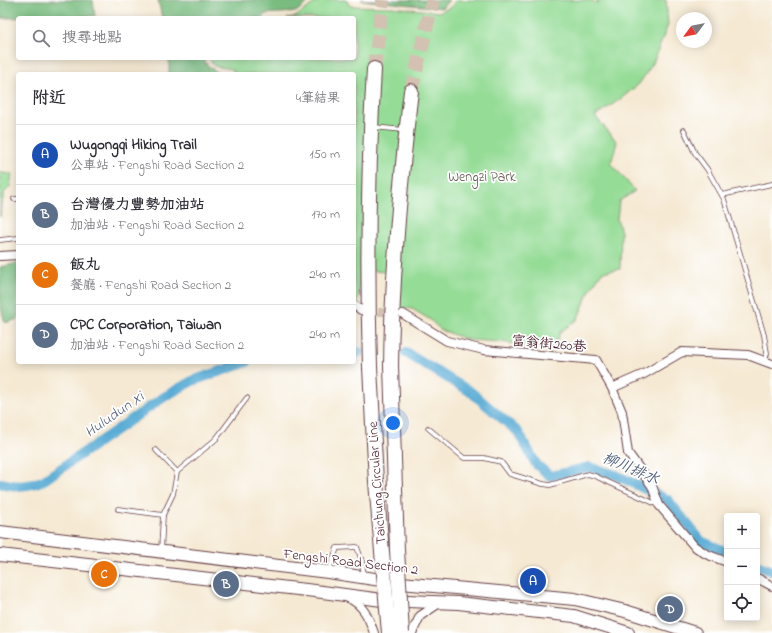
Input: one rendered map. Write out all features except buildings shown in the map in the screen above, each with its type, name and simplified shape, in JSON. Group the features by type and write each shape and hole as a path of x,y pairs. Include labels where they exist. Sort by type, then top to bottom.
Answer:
{"highway":[{"name":"Taichung Circular Line","path":"374,69 370,126 367,224 370,367 376,482 389,633"},
{"name":"Taichung Circular Line","path":"403,633 397,550 391,366 393,268 411,91"}],"main road":[{"name":"Fengshi Road Section 2","path":"0,532 328,572 401,583 575,599 624,611 695,633"},
{"path":"0,555 382,600 402,602 444,602 574,616 628,633"}],"street":[{"path":"0,256 16,255"},
{"name":"富翁街260巷","path":"403,314 447,341 484,350 596,360 612,388"},
{"path":"724,561 706,554 694,546 659,505 652,486 628,453 622,412 612,388 644,374 682,352 731,353 748,355 768,362"},
{"path":"378,580 382,600 382,633"},
{"path":"760,580 772,586"},
{"path":"401,583 403,633"},
{"path":"338,594 351,599 362,609 374,633"},
{"path":"412,633 421,614 435,605 444,602"}],"lane":[{"path":"370,126 406,131"},
{"path":"684,130 695,153 707,169 722,195 741,253 764,335 768,362"},
{"path":"722,195 772,184"},
{"path":"0,240 16,238"},
{"path":"161,552 163,515 173,494 177,472 216,439 247,398"},
{"path":"428,428 464,458 484,458 501,462 510,474 550,485 588,474 596,476 659,505"},
{"path":"156,450 177,472"},
{"path":"118,509 163,515"},
{"path":"328,572 336,548 357,547 362,561 364,577"}],"green space":[{"path":"0,0 93,0 95,16 16,16 16,18 0,18"},
{"path":"158,0 311,0 296,12 265,14 264,16 162,16"},
{"name":"Wengzi Park","path":"319,0 346,0 350,6 392,7 440,12 451,7 456,0 588,0 598,3 597,0 666,0 668,25 653,63 639,84 595,116 617,142 611,163 635,191 619,201 617,219 621,232 620,269 602,272 590,290 577,320 560,332 554,350 502,342 468,340 441,330 429,319 412,309 396,307 399,274 361,269 357,306 356,305 356,72 234,72 232,69 214,66 210,60 356,60 356,16 296,16"},
{"path":"361,0 449,0 442,8"},
{"path":"169,60 204,60 205,63 216,72 169,72"},
{"path":"0,171 1,173 12,174 10,187 4,193 0,217"},
{"path":"16,263 16,320 5,323 0,305 0,267"}],"waterway":[{"name":"柳川排水","path":"406,353 471,392 518,432 536,464 550,476 589,467 616,475 668,500 701,541 724,551"},
{"name":"Huludun Xi","path":"0,483 22,486 44,480 164,397 192,381 241,364"},
{"name":"柳川排水","path":"760,566 772,571"}],"tunnel":[{"path":"374,69 383,0"},
{"path":"411,91 433,0"},
{"path":"366,311 395,313"}],"place":[{"name":"飯丸","path":"104,574"},
{"name":"Wugongqi Hiking Trail","path":"533,581"},
{"name":"台灣優力豐勢加油站","path":"226,584"},
{"name":"CPC Corporation, Taiwan","path":"670,609"}]}
